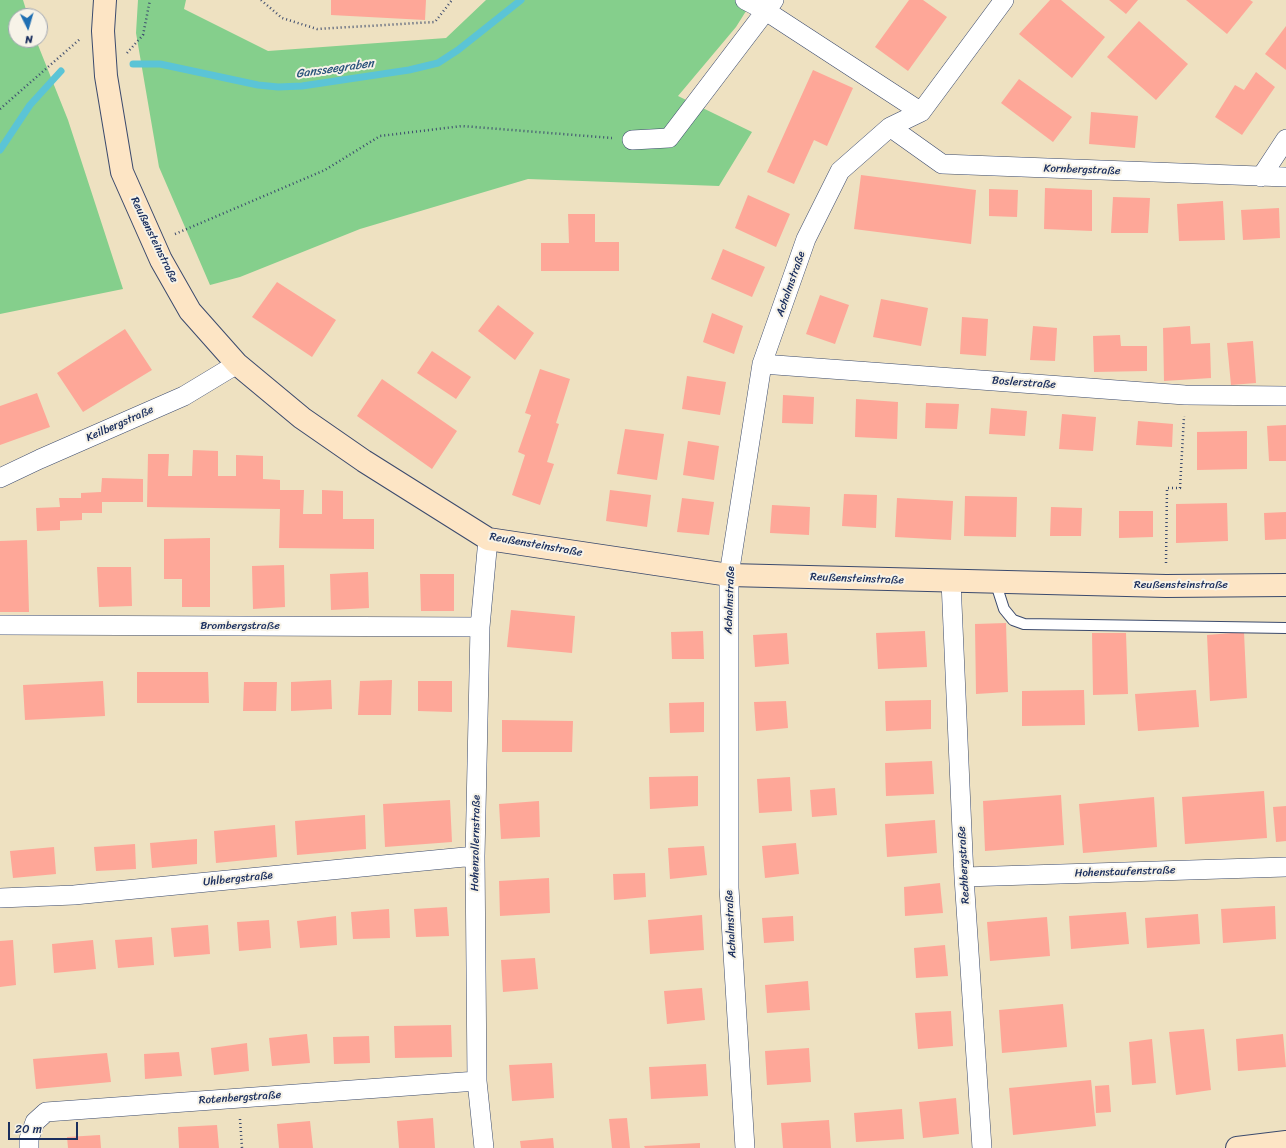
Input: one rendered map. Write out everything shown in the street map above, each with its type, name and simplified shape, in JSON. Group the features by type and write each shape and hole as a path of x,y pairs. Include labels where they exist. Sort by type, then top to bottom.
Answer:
{"street":[{"name":"Reußensteinstraße","path":"105,0 103,31 106,76 122,172 161,260 190,311 237,364 302,418 358,457 488,539 729,575 1166,586 1286,585"},
{"path":"745,0 770,6 921,112"},
{"name":"Achalmstraße","path":"745,1148 729,888 729,575 762,364 806,239 840,171 890,127 921,112 1004,0"},
{"path":"632,140 668,138 770,6"},
{"name":"Kornbergstraße","path":"890,127 942,164 1286,177"},
{"path":"1262,176 1286,139"},
{"name":"Keilbergstraße","path":"0,478 184,396 237,364"},
{"name":"Boslerstraße","path":"762,364 1185,394 1286,396"},
{"name":"Hohenzollernstraße","path":"484,1148 477,1081 475,856 480,627 488,539"},
{"name":"Rechbergstraße","path":"951,581 964,877 982,1148"},
{"name":"Brombergstraße","path":"0,625 480,627"},
{"name":"Uhlbergstraße","path":"0,898 74,895 475,856"},
{"name":"Hohenstaufenstraße","path":"964,877 1286,866"},
{"name":"Rotenbergstraße","path":"29,1148 29,1139 34,1122 46,1112 477,1081"},
{"path":"1237,1148 1286,1142"}],"lane":[{"path":"995,581 1004,609 1014,620 1024,624 1286,628"}],"path":[{"path":"124,57 143,35 150,0"},
{"path":"261,0 282,18 317,29 435,22 452,0"},
{"path":"0,109 82,37 103,31"},
{"path":"172,235 325,170 380,136 462,126 632,140"},
{"path":"1166,586 1167,488 1180,488 1185,394"},
{"path":"238,1098 242,1148"}],"green space":[{"path":"0,0 23,0 26,8 8,8 8,48 39,48 68,120 123,289 0,314"},
{"path":"138,0 186,0 184,9 268,51 446,38 486,0 753,0 736,27 678,96 752,132 719,186 528,179 360,229 240,277 210,285 159,167 136,33"}],"building":[{"path":"331,0 426,0 425,20 331,15"},
{"path":"909,0 923,0 947,17 908,71 875,47"},
{"path":"1050,0 1061,0 1105,37 1072,78 1019,34"},
{"path":"1109,0 1138,0 1126,14"},
{"path":"1186,0 1250,0 1253,2 1227,34"},
{"path":"1139,21 1188,64 1156,100 1107,57"},
{"path":"1286,26 1286,70 1265,54"},
{"path":"813,70 853,88 827,146 814,140 794,184 767,172"},
{"path":"1256,72 1275,87 1242,135 1215,117 1235,85 1244,90"},
{"path":"1019,79 1072,117 1053,142 1001,103"},
{"path":"1091,112 1138,116 1135,148 1089,144"},
{"path":"861,175 976,190 971,244 854,229"},
{"path":"1045,188 1092,190 1092,231 1044,229"},
{"path":"989,189 1018,190 1017,217 989,216"},
{"path":"748,195 790,214 776,247 735,228"},
{"path":"1113,197 1150,198 1148,233 1111,233"},
{"path":"1223,201 1225,240 1179,241 1177,204"},
{"path":"1279,208 1280,238 1243,240 1241,210"},
{"path":"568,214 595,214 595,242 619,242 619,271 541,271 541,243 569,243"},
{"path":"723,249 765,267 752,297 711,279"},
{"path":"277,282 336,320 312,357 252,317"},
{"path":"820,295 849,305 835,344 806,334"},
{"path":"881,299 928,308 921,346 873,337"},
{"path":"498,305 534,333 515,360 478,331"},
{"path":"712,313 743,326 734,354 703,342"},
{"path":"962,317 988,319 986,356 960,354"},
{"path":"1033,326 1057,328 1055,361 1030,360"},
{"path":"1190,326 1191,344 1210,343 1211,378 1164,381 1163,328"},
{"path":"125,329 152,370 83,412 57,373"},
{"path":"1120,335 1121,346 1147,346 1147,371 1094,372 1093,336"},
{"path":"1253,341 1256,383 1231,385 1227,343"},
{"path":"432,351 471,377 456,399 417,373"},
{"path":"540,369 570,379 556,423 559,424 547,462 554,464 540,505 512,495 525,455 518,452 531,415 525,413"},
{"path":"687,376 726,382 720,415 682,409"},
{"path":"382,379 457,431 432,469 357,416"},
{"path":"37,393 50,427 0,445 0,406"},
{"path":"783,395 814,397 813,424 782,423"},
{"path":"856,399 898,402 897,439 855,437"},
{"path":"926,403 959,404 957,429 925,428"},
{"path":"991,408 1027,411 1025,436 989,434"},
{"path":"1062,414 1096,417 1093,451 1059,449"},
{"path":"1138,421 1173,424 1172,447 1136,445"},
{"path":"1286,425 1286,461 1269,461 1267,426"},
{"path":"625,429 664,434 657,480 617,474"},
{"path":"1247,431 1247,469 1197,470 1197,432"},
{"path":"688,441 719,446 714,480 683,475"},
{"path":"193,450 218,451 218,476 236,476 236,455 263,456 263,479 280,480 280,490 304,490 303,514 322,514 322,490 343,491 343,519 374,519 374,549 279,548 280,509 147,507 148,454 169,454 168,476 192,476"},
{"path":"102,478 143,479 143,502 102,502 102,513 82,513 82,520 60,521 60,530 37,531 36,508 60,507 59,498 81,498 81,493 101,492"},
{"path":"610,490 651,495 647,527 606,521"},
{"path":"844,494 877,495 876,528 842,526"},
{"path":"965,496 1017,497 1016,537 964,536"},
{"path":"682,498 714,502 709,535 677,532"},
{"path":"897,498 953,501 951,540 895,537"},
{"path":"1227,503 1228,541 1176,543 1176,504"},
{"path":"772,505 810,507 809,535 770,533"},
{"path":"1051,507 1082,508 1081,536 1050,536"},
{"path":"1119,511 1153,511 1153,537 1119,538"},
{"path":"1286,512 1286,539 1265,540 1264,513"},
{"path":"210,538 210,607 182,607 182,579 164,579 164,539"},
{"path":"27,540 29,612 0,612 0,541"},
{"path":"284,565 285,607 253,609 252,566"},
{"path":"97,567 131,567 132,606 99,607"},
{"path":"368,572 369,608 331,610 330,574"},
{"path":"420,574 454,574 454,611 421,611"},
{"path":"511,610 575,616 572,653 507,647"},
{"path":"1006,623 1008,692 976,694 975,624"},
{"path":"703,631 704,659 672,659 671,632"},
{"path":"925,631 927,667 878,669 876,633"},
{"path":"1244,632 1247,698 1210,701 1207,635"},
{"path":"787,633 789,664 755,667 753,635"},
{"path":"1092,633 1126,633 1128,694 1093,695"},
{"path":"137,672 208,672 209,703 137,703"},
{"path":"331,680 332,709 291,711 291,682"},
{"path":"392,680 391,715 358,715 360,681"},
{"path":"103,681 105,716 25,720 23,685"},
{"path":"418,681 452,681 452,712 418,711"},
{"path":"244,682 277,682 276,711 243,711"},
{"path":"1084,690 1085,725 1022,726 1022,691"},
{"path":"1196,690 1199,727 1138,731 1135,694"},
{"path":"931,700 931,729 886,731 885,701"},
{"path":"786,701 788,728 756,731 754,702"},
{"path":"704,702 704,732 670,733 669,703"},
{"path":"502,720 573,721 572,752 502,752"},
{"path":"932,761 934,794 886,796 885,763"},
{"path":"698,776 698,806 650,809 649,777"},
{"path":"790,777 792,811 759,813 757,779"},
{"path":"835,788 837,815 812,817 810,790"},
{"path":"1264,791 1267,838 1185,844 1182,797"},
{"path":"1061,795 1064,845 985,851 983,801"},
{"path":"1154,797 1157,847 1083,853 1079,804"},
{"path":"450,800 452,842 385,847 383,804"},
{"path":"539,801 540,837 501,839 499,804"},
{"path":"1286,806 1286,841 1276,842 1273,807"},
{"path":"365,815 366,849 297,855 295,821"},
{"path":"935,820 937,853 887,857 885,824"},
{"path":"275,825 277,857 216,863 214,831"},
{"path":"197,839 197,864 152,868 150,843"},
{"path":"796,843 799,874 765,878 762,846"},
{"path":"135,844 136,869 96,871 94,847"},
{"path":"704,846 707,875 670,879 668,848"},
{"path":"54,847 56,874 13,878 10,851"},
{"path":"645,873 646,897 614,900 613,874"},
{"path":"549,878 550,913 500,916 499,881"},
{"path":"940,883 943,913 905,916 904,887"},
{"path":"1275,906 1276,939 1223,943 1221,909"},
{"path":"447,907 449,936 416,937 414,909"},
{"path":"389,909 390,938 353,939 351,912"},
{"path":"1126,912 1129,944 1071,949 1069,916"},
{"path":"1198,914 1200,944 1147,948 1145,918"},
{"path":"702,915 704,950 650,954 648,920"},
{"path":"336,916 337,945 300,948 297,921"},
{"path":"793,916 794,941 764,943 762,918"},
{"path":"1047,917 1050,956 990,961 987,922"},
{"path":"269,920 271,948 239,951 237,922"},
{"path":"208,925 210,954 174,957 171,928"},
{"path":"152,937 154,965 118,968 115,940"},
{"path":"13,940 16,985 0,987 0,941"},
{"path":"93,940 96,969 54,973 52,944"},
{"path":"945,945 948,976 916,978 914,948"},
{"path":"535,958 538,989 503,992 501,960"},
{"path":"808,981 810,1010 767,1013 765,985"},
{"path":"702,988 705,1020 667,1024 664,991"},
{"path":"1063,1004 1067,1047 1002,1053 999,1010"},
{"path":"951,1011 953,1046 918,1049 915,1013"},
{"path":"451,1025 452,1057 395,1058 394,1026"},
{"path":"1204,1029 1211,1090 1176,1095 1169,1032"},
{"path":"307,1034 310,1063 272,1066 269,1038"},
{"path":"1283,1034 1286,1067 1238,1071 1236,1039"},
{"path":"369,1036 370,1063 334,1064 333,1037"},
{"path":"1152,1039 1156,1083 1132,1085 1129,1042"},
{"path":"247,1043 249,1071 214,1075 211,1048"},
{"path":"809,1048 811,1082 767,1085 765,1051"},
{"path":"179,1052 182,1076 145,1079 144,1054"},
{"path":"107,1053 111,1082 36,1089 33,1059"},
{"path":"552,1063 554,1098 512,1101 509,1065"},
{"path":"706,1064 708,1096 651,1099 649,1067"},
{"path":"1091,1080 1096,1126 1013,1135 1009,1088"},
{"path":"1109,1085 1111,1112 1096,1113 1095,1086"},
{"path":"956,1098 959,1134 923,1138 919,1102"},
{"path":"902,1109 904,1139 856,1142 854,1113"},
{"path":"433,1118 435,1148 399,1148 397,1121"},
{"path":"627,1118 630,1148 612,1148 609,1119"},
{"path":"829,1120 831,1148 783,1148 781,1123"},
{"path":"310,1121 313,1148 279,1148 277,1124"},
{"path":"217,1125 219,1148 179,1148 178,1127"},
{"path":"100,1135 101,1148 68,1148 67,1137"},
{"path":"553,1138 554,1148 521,1148 520,1141"},
{"path":"700,1143 700,1148 645,1148 644,1146"}],"waterway":[{"name":"Gansseegraben","path":"133,64 160,64 258,85 278,87 302,86 409,70 438,63 458,50 521,0"},
{"name":"Gansseegraben","path":"0,150 30,105 61,71"}]}
